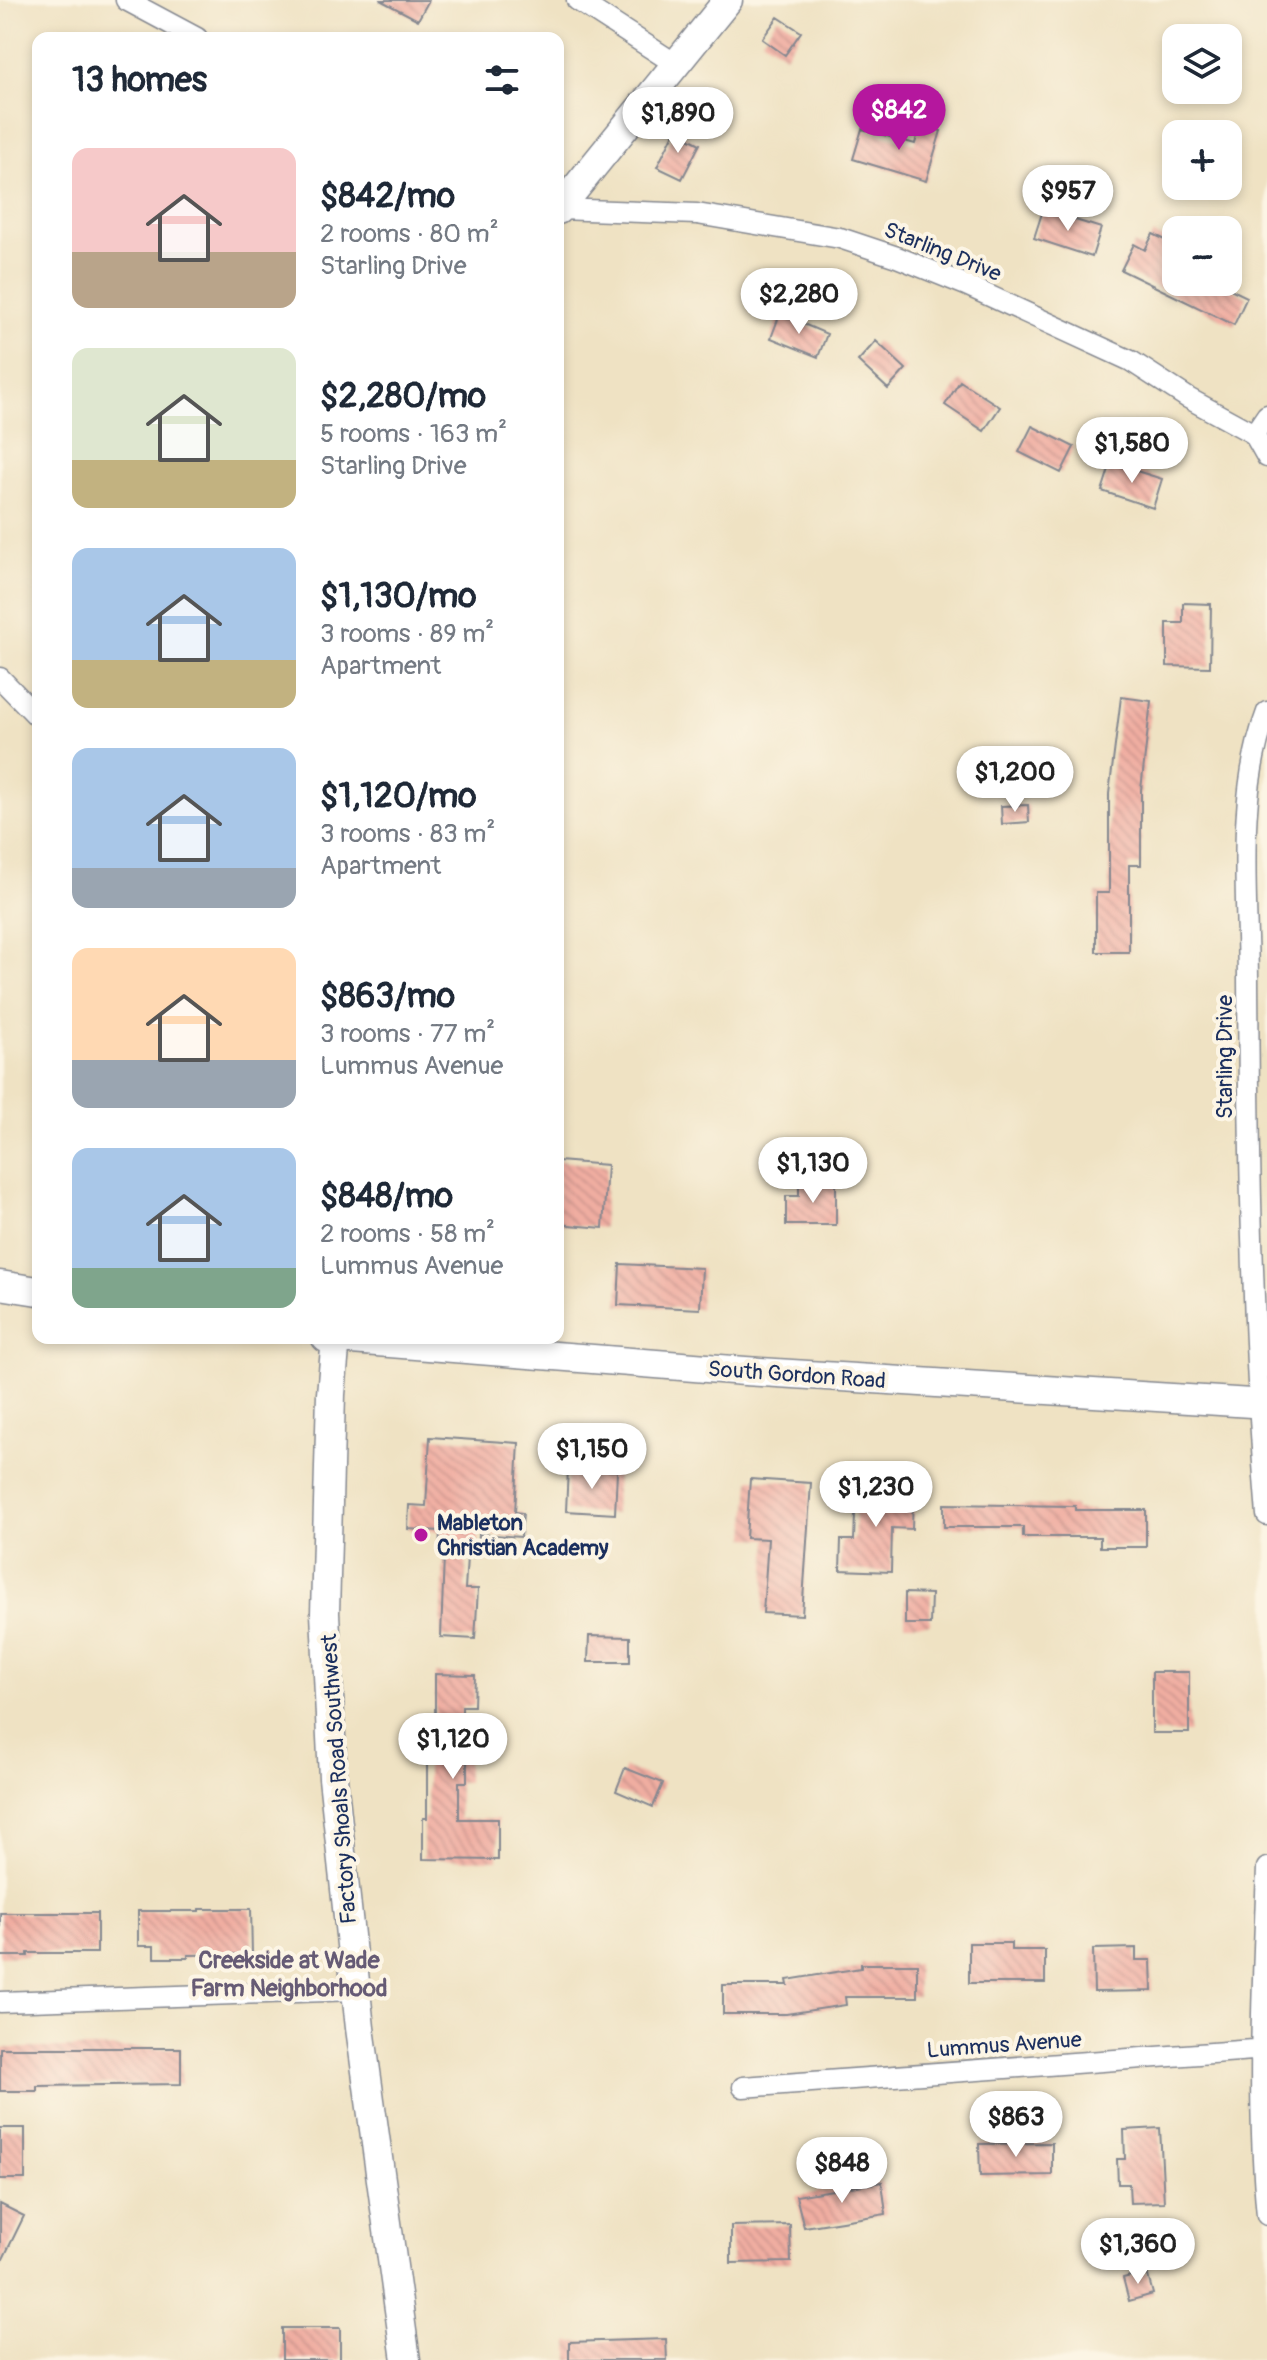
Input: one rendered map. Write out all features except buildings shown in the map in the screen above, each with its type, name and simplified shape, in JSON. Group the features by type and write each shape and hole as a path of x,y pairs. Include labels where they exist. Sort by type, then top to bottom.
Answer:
{"street":[{"path":"126,0 186,32"},
{"path":"577,0 674,63"},
{"path":"564,201 728,0"},
{"name":"Starling Drive","path":"564,209 697,214 840,238 897,257 1062,328 1131,361 1188,398 1254,434"},
{"path":"1267,415 1254,434 1267,457"},
{"path":"0,678 32,711"},
{"name":"Starling Drive","path":"1267,712 1254,758 1247,819 1249,1169 1267,1515"},
{"path":"0,1285 32,1290"},
{"name":"Factory Shoals Road Southwest","path":"333,1344 325,1613 333,1778 386,2232 406,2360"},
{"name":"South Gordon Road","path":"397,1344 731,1370 1262,1404"},
{"path":"1267,1868 1264,2049 1267,2215"},
{"path":"0,2002 356,1990"},
{"name":"Lummus Avenue","path":"743,2087 1264,2049"}],"place":[{"name":"Mableton Christian Academy","path":"421,1535"}],"district":[{"name":"Creekside at Wade Farm Neighborhood","path":"289,1974"}]}
